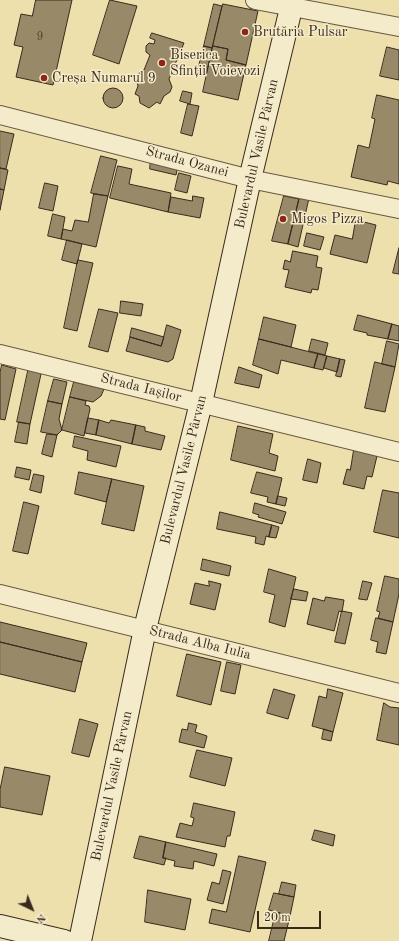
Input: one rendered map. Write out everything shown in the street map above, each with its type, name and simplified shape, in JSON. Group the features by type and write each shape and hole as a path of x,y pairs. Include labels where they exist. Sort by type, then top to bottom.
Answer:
{"street":[{"path":"255,0 292,3 399,27"},
{"name":"Bulevardul Vasile Pârvan","path":"80,941 145,629 201,403 250,179 292,3"},
{"name":"Strada Ozanei","path":"0,115 250,179 399,208"},
{"name":"Strada Iașilor","path":"0,354 399,452"},
{"name":"Strada Alba Iulia","path":"0,594 399,693"},
{"path":"0,926 64,941"}],"building":[{"path":"36,0 72,0 53,85 16,77 23,47 14,45 21,14 32,16"},
{"path":"110,0 137,6 119,64 93,55"},
{"path":"214,4 222,6 212,48 204,46"},
{"path":"223,4 258,11 246,65 226,60 228,49 213,46"},
{"name":"Biserica Sfinții Voievozi","path":"152,33 184,43 169,79 172,87 170,92 164,96 160,104 157,102 149,108 140,103 139,96 135,94 138,86 136,79 140,72 144,70 150,55 146,52 146,46 149,43 154,44 155,40 150,38"},
{"path":"204,46 212,48 206,76 197,74"},
{"path":"213,46 228,49 226,60 246,65 238,100 203,92"},
{"path":"387,47 399,50 399,80 380,76"},
{"path":"113,88 120,91 123,98 120,105 113,108 106,105 103,98 106,91"},
{"path":"183,91 192,93 190,104 180,101"},
{"path":"377,95 399,100 399,184 388,181 387,185 351,177 358,145 369,148 375,119 372,118"},
{"path":"188,104 199,106 192,136 181,133"},
{"path":"0,131 14,134 6,169 0,168"},
{"path":"101,156 117,160 108,196 91,193"},
{"path":"151,158 178,165 176,175 150,169"},
{"path":"118,166 132,169 129,184 171,193 168,212 110,198"},
{"path":"0,168 8,170 4,190 0,189"},
{"path":"179,173 191,176 187,193 175,190"},
{"path":"45,183 58,186 53,211 39,208"},
{"path":"0,189 4,190 0,210"},
{"path":"94,194 108,196 96,247 61,239 63,229 72,231 75,220 88,222"},
{"path":"193,196 204,198 200,218 168,212 171,197 192,201"},
{"path":"284,196 299,199 288,244 272,241"},
{"path":"300,196 309,198 298,247 288,244"},
{"path":"53,214 65,217 61,239 48,236"},
{"path":"356,220 376,225 367,263 330,254 335,235 352,239"},
{"path":"307,233 324,237 320,250 304,246"},
{"path":"67,240 82,244 77,264 62,260"},
{"path":"399,248 399,274 393,273"},
{"path":"293,251 318,256 316,267 322,268 318,290 312,289 311,293 285,287 289,270 283,269 285,260 290,262"},
{"path":"78,260 93,263 77,331 64,328"},
{"path":"121,301 143,304 141,316 120,313"},
{"path":"99,309 118,313 108,352 89,347"},
{"path":"358,315 392,324 388,339 367,335 367,333 354,330"},
{"path":"264,317 296,325 291,347 259,339"},
{"path":"392,324 399,326 399,341 388,339"},
{"path":"167,325 181,330 173,359 168,362 126,351 130,337 161,346"},
{"path":"132,328 164,337 161,346 130,337"},
{"path":"259,339 318,354 314,368 281,360 278,374 253,365"},
{"path":"312,339 328,343 325,355 309,351"},
{"path":"387,341 399,344 395,367 382,364"},
{"path":"318,354 327,356 323,370 314,368"},
{"path":"327,356 340,359 337,372 324,368"},
{"path":"340,359 345,360 341,377 336,376"},
{"path":"30,362 43,365 30,424 17,422"},
{"path":"375,362 395,367 385,412 365,408"},
{"path":"2,365 16,369 5,420 0,419 0,373"},
{"path":"239,367 262,375 259,388 235,383"},
{"path":"54,379 67,382 62,404 48,401"},
{"path":"74,382 104,389 101,396 93,402 70,397"},
{"path":"70,397 86,401 85,405 89,406 90,409 84,436 62,430"},
{"path":"48,401 62,404 59,419 62,430 57,435 41,432"},
{"path":"88,418 99,420 96,435 85,433"},
{"path":"99,420 109,423 111,420 136,425 132,444 96,435"},
{"path":"19,422 30,424 27,444 15,442"},
{"path":"136,425 145,427 145,431 165,436 161,450 132,444"},
{"path":"238,426 273,434 269,453 278,456 275,471 231,460"},
{"path":"47,434 57,435 52,457 42,454"},
{"path":"75,436 121,446 116,467 87,460 88,451 73,447"},
{"path":"354,450 377,456 372,477 367,476 364,489 343,484 347,469 350,470"},
{"path":"308,459 321,463 317,483 303,480"},
{"path":"17,467 31,470 29,480 15,477"},
{"path":"79,472 112,479 106,502 75,494"},
{"path":"257,472 282,478 276,504 267,502 268,497 251,493"},
{"path":"34,474 44,476 41,493 30,490"},
{"path":"112,479 144,486 134,531 102,524"},
{"path":"383,490 399,493 399,538 374,532"},
{"path":"278,496 287,498 285,506 276,504"},
{"path":"24,502 39,506 28,554 13,551"},
{"path":"255,503 286,512 282,524 258,517 259,515 253,513"},
{"path":"220,512 272,525 269,537 266,536 264,545 255,543 256,537 217,529"},
{"path":"272,525 279,527 276,538 269,537"},
{"path":"203,559 231,566 229,576 201,570"},
{"path":"269,569 296,577 285,627 269,622 275,595 264,592"},
{"path":"385,576 399,579 399,594 393,622 378,618 380,612 377,611"},
{"path":"209,581 221,584 215,610 190,604 195,583 209,586"},
{"path":"363,581 372,583 367,600 359,599"},
{"path":"294,589 308,592 306,601 291,599"},
{"path":"326,597 344,600 342,612 339,611 334,631 307,624 313,598 324,601"},
{"path":"342,611 352,613 345,644 335,642"},
{"path":"376,618 393,622 386,654 376,652 378,642 371,640"},
{"path":"0,622 87,643 82,662 0,642"},
{"path":"0,642 82,662 75,692 0,674"},
{"path":"187,654 221,662 211,705 177,696"},
{"path":"227,662 241,665 235,694 221,691"},
{"path":"274,689 295,695 288,719 267,713"},
{"path":"328,689 343,693 333,732 312,726 319,696 326,698"},
{"path":"384,703 390,707 399,708 399,745 377,740"},
{"path":"80,719 98,724 89,757 72,753"},
{"path":"189,723 197,725 195,732 207,736 204,748 179,742 182,729 187,730"},
{"path":"324,729 333,732 331,741 322,739"},
{"path":"197,750 232,758 225,786 190,777"},
{"path":"5,767 50,776 42,815 0,807 0,790"},
{"path":"194,803 235,812 230,836 227,836 225,847 176,837 180,823 192,826 194,818 191,817"},
{"path":"315,830 335,835 333,846 312,840"},
{"path":"140,836 166,842 163,858 166,858 164,865 134,858"},
{"path":"166,842 217,854 214,866 194,861 193,869 174,866 175,861 163,858"},
{"path":"239,856 266,862 250,932 209,923 212,909 226,912"},
{"path":"223,870 231,872 223,904 207,900 212,882 219,884"},
{"path":"282,882 296,885 294,897 279,894"},
{"path":"148,890 191,899 185,930 145,922"},
{"path":"274,893 294,897 290,916 269,910"},
{"path":"276,912 290,916 284,941 269,941"}],"place":[{"name":"Brutăria Pulsar","path":"245,32"},
{"name":"Biserica Sfinții Voievozi","path":"162,63"},
{"name":"Creșa Numarul 9","path":"44,78"},
{"name":"Migos Pizza","path":"283,219"}]}
